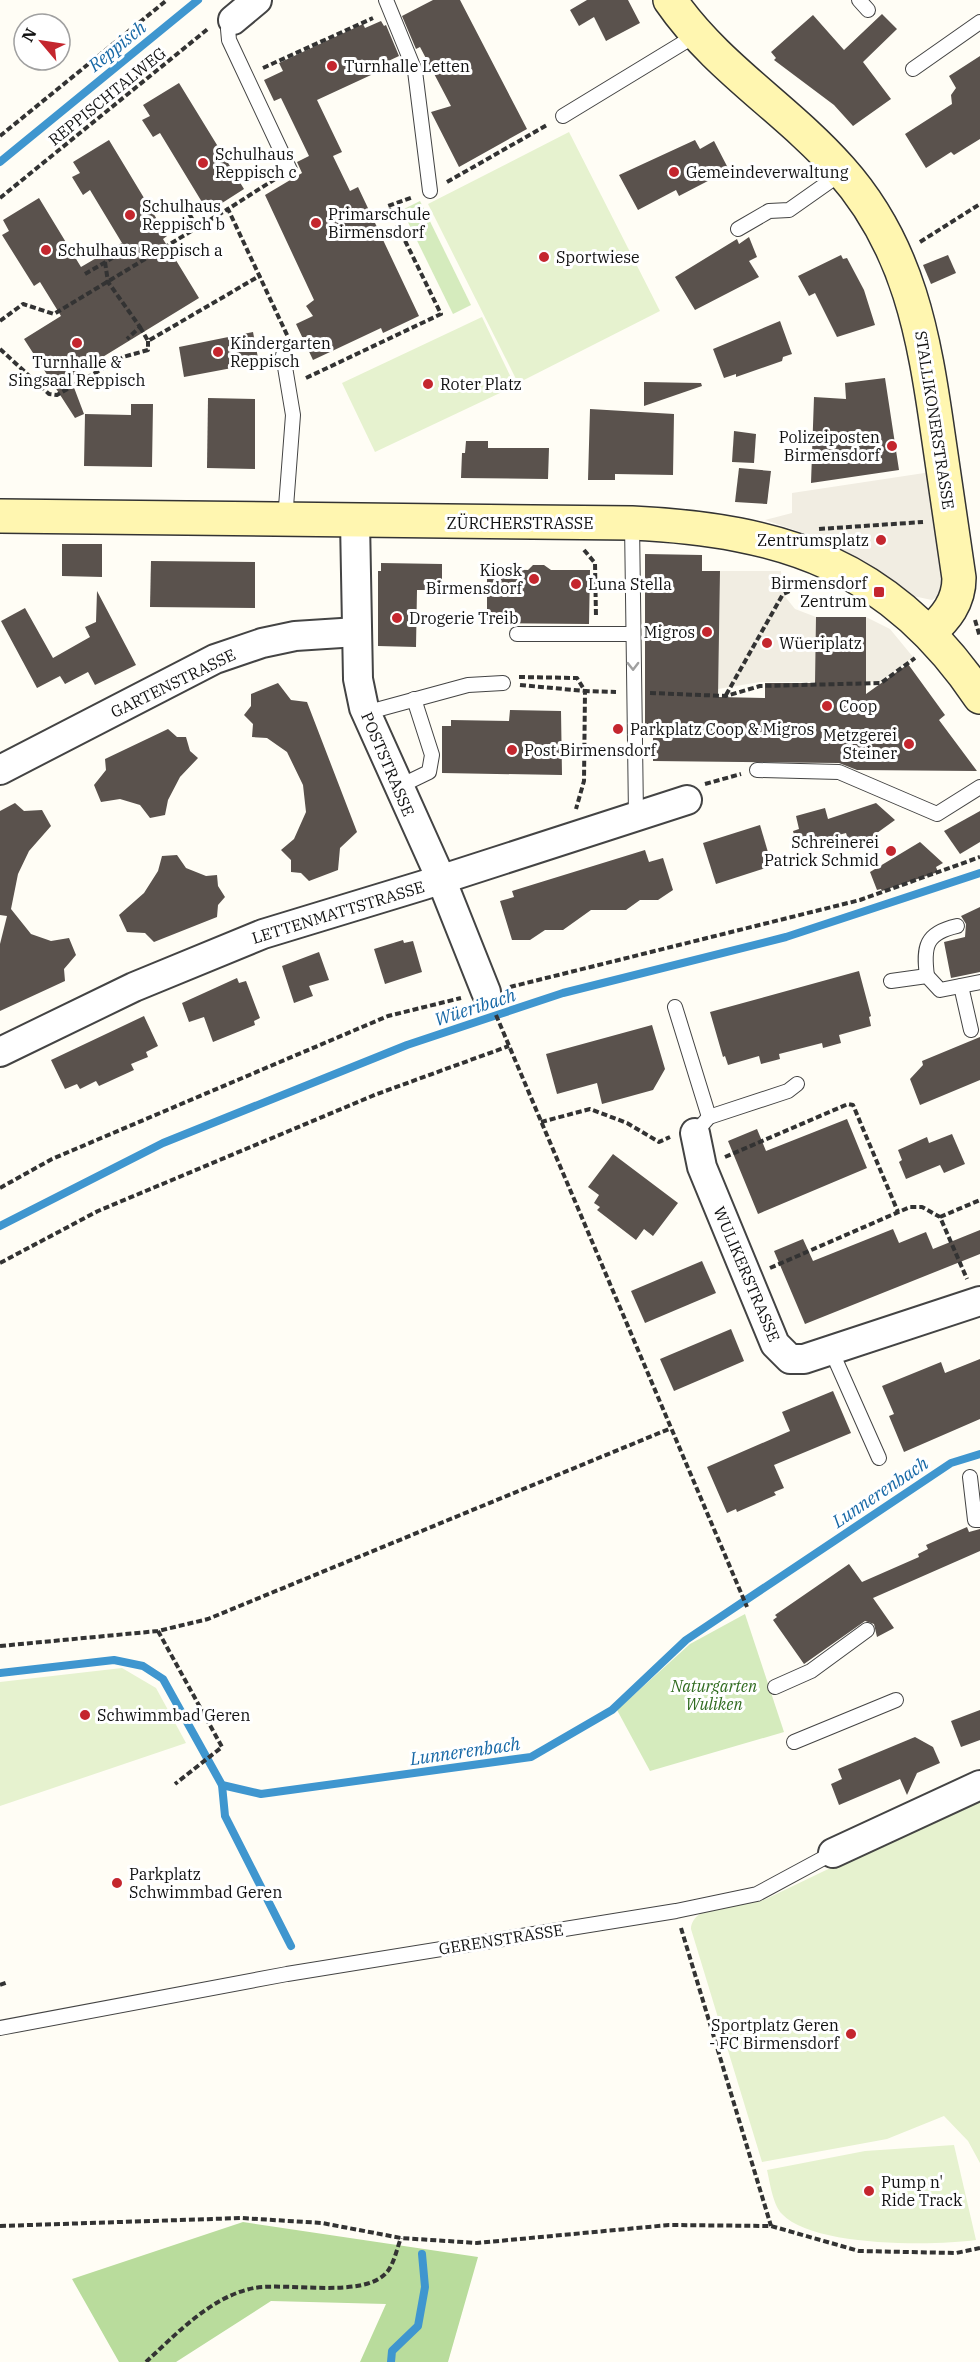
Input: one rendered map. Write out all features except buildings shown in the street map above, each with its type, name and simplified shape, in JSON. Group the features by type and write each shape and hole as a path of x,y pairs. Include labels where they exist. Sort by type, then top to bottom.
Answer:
{"main road":[{"name":"STALLIKONERSTRASSE","path":"670,0 695,32 736,75 808,134 843,172 872,211 895,253 917,312 926,350 959,578 955,601 940,623 929,633"},
{"name":"ZÜRCHERSTRASSE","path":"0,516 632,523 690,526 750,535 828,561 897,605 929,633 951,657 980,697"}],"street":[{"path":"233,20 257,0"},
{"name":"POSTSTRASSE","path":"356,521 358,680 365,713 441,879 497,990"},
{"name":"GARTENSTRASSE","path":"0,770 215,659 262,643 295,636 357,632"},
{"name":"LETTENMATTSTRASSE","path":"0,1052 135,987 263,934 687,800"},
{"name":"WULIKERSTRASSE","path":"702,1125 702,1167 776,1344 790,1359 804,1359 978,1302"},
{"name":"GERENSTRASSE","path":"833,1853 980,1785"}],"lane":[{"path":"388,5 415,71 430,191"},
{"path":"233,20 228,29 229,40 244,77 290,170"},
{"path":"914,69 980,22"},
{"path":"563,116 683,43 695,32"},
{"path":"738,229 769,211 789,210 843,172"},
{"path":"283,355 293,415 285,520"},
{"path":"632,523 636,815"},
{"path":"517,634 632,634"},
{"path":"365,713 468,685 504,684"},
{"path":"398,787 429,772 432,755 414,699"},
{"path":"757,770 839,772 937,814 980,787"},
{"path":"957,926 936,933 928,941 925,952 927,976 940,990 980,982"},
{"path":"891,981 927,976"},
{"path":"961,986 971,1030"},
{"path":"675,1007 702,1125 788,1091 797,1084"},
{"path":"831,1350 879,1458"},
{"path":"970,1477 975,1520 980,1520"},
{"path":"775,1687 811,1671 867,1630"},
{"path":"794,1742 896,1700"},
{"name":"GERENSTRASSE","path":"0,2028 287,1974 676,1911 757,1894 833,1853"}],"path":[{"path":"0,135 167,0"},
{"path":"244,77 388,5"},
{"name":"REPPISCHTALWEG","path":"0,198 212,26 233,20"},
{"path":"306,378 441,314 388,206 430,191 563,116"},
{"path":"0,321 22,304 54,314 290,170"},
{"path":"197,227 188,212 202,203"},
{"path":"913,246 980,204"},
{"path":"228,209 261,275 289,339"},
{"path":"85,274 126,250"},
{"path":"0,349 49,394 57,395 123,357 148,350 148,341 140,327 108,282 105,262"},
{"path":"148,341 261,275"},
{"path":"127,339 140,327"},
{"path":"302,368 308,388"},
{"path":"726,696 783,594 788,592 814,529 935,522"},
{"path":"582,524 581,546 595,563 596,634"},
{"path":"973,614 980,637"},
{"path":"504,684 585,691 584,781 575,813"},
{"path":"0,1188 52,1159 388,1016 860,900 980,856"},
{"path":"507,1040 669,1429 747,1607"},
{"path":"0,1263 98,1211 377,1094 509,1046"},
{"path":"702,1167 848,1104 855,1107 898,1212"},
{"path":"541,1122 590,1109 627,1123 658,1142 702,1125"},
{"path":"940,1217 980,1200"},
{"path":"748,1278 910,1207 922,1207 940,1217 978,1302"},
{"path":"0,1646 158,1631 208,1619 669,1429"},
{"path":"158,1631 222,1747 175,1784"},
{"path":"676,1911 771,2226"},
{"path":"0,1984 8,1982"},
{"path":"0,2226 241,2218 322,2223 401,2238 477,2243 669,2225 771,2226 859,2251 956,2253 980,2248"},
{"path":"146,2362 178,2331 214,2305 254,2288 361,2286 378,2280 389,2271 401,2238"}],"green space":[{"name":"Sportwiese","path":"569,132 660,311 518,383 428,204"},
{"path":"420,201 471,305 453,314 402,210"},
{"name":"Roter Platz","path":"482,317 515,386 375,452 342,383"},
{"name":"Naturgarten Wuliken","path":"745,1614 784,1732 650,1771 617,1710 690,1644"},
{"name":"Schwimmbad Geren","path":"122,1668 156,1688 186,1743 0,1806 0,1682"},
{"name":"Sportplatz Geren - FC Birmensdorf","path":"980,1796 980,2163 968,2141 944,2116 887,2139 762,2162 691,1929 694,1920 710,1910 766,1899"},
{"name":"Pump n' Ride Track","path":"954,2145 976,2240 932,2243 874,2242 819,2233 797,2225 782,2214 774,2200 767,2170 865,2151"},
{"path":"243,2222 478,2257 448,2362 360,2362 386,2304 271,2301 176,2362 119,2362 72,2279"}],"shaded area":[{"name":"Zentrumsplatz","path":"931,472 946,591 932,600 913,596 867,565 812,536 765,520 792,513 792,493"},
{"name":"Wüeriplatz","path":"720,571 781,571 783,594 795,609 816,617 816,665 866,665 866,617 890,629 913,657 880,682 760,682 718,689"}],"waterway":[{"name":"Reppisch","path":"0,162 198,0"},
{"name":"Wüeribach","path":"0,1226 163,1143 407,1045 563,993 786,937 980,873"},
{"name":"Lunnerenbach","path":"0,1673 114,1660 143,1666 163,1679 222,1785 261,1794 531,1757 612,1710 686,1640 951,1463 980,1454"},
{"path":"222,1785 225,1816 291,1946"},
{"path":"391,2362 392,2351 418,2326 425,2287 422,2254"}],"place":[{"name":"Turnhalle Letten","path":"332,66"},
{"name":"Schulhaus Reppisch c","path":"203,163"},
{"name":"Gemeindeverwaltung","path":"674,172"},
{"name":"Schulhaus Reppisch b","path":"130,215"},
{"name":"Primarschule Birmensdorf","path":"316,223"},
{"name":"Schulhaus Reppisch a","path":"46,250"},
{"name":"Sportwiese","path":"544,257"},
{"name":"Turnhalle & Singsaal Reppisch","path":"77,343"},
{"name":"Kindergarten Reppisch","path":"218,352"},
{"name":"Roter Platz","path":"428,384"},
{"name":"Polizeiposten Birmensdorf","path":"892,446"},
{"name":"Zentrumsplatz","path":"881,540"},
{"name":"Kiosk Birmensdorf","path":"534,579"},
{"name":"Luna Stella","path":"576,584"},
{"name":"Birmensdorf Zentrum","path":"879,592"},
{"name":"Drogerie Treib","path":"397,618"},
{"name":"Migros","path":"707,632"},
{"name":"Wüeriplatz","path":"767,643"},
{"name":"Coop","path":"827,706"},
{"name":"Parkplatz Coop & Migros","path":"618,729"},
{"name":"Metzgerei Steiner","path":"909,744"},
{"name":"Post Birmensdorf","path":"512,750"},
{"name":"Schreinerei Patrick Schmid","path":"891,851"},
{"name":"Schwimmbad Geren","path":"85,1715"},
{"name":"Parkplatz Schwimmbad Geren","path":"117,1883"},
{"name":"Sportplatz Geren - FC Birmensdorf","path":"851,2034"},
{"name":"Pump n' Ride Track","path":"869,2191"}]}
